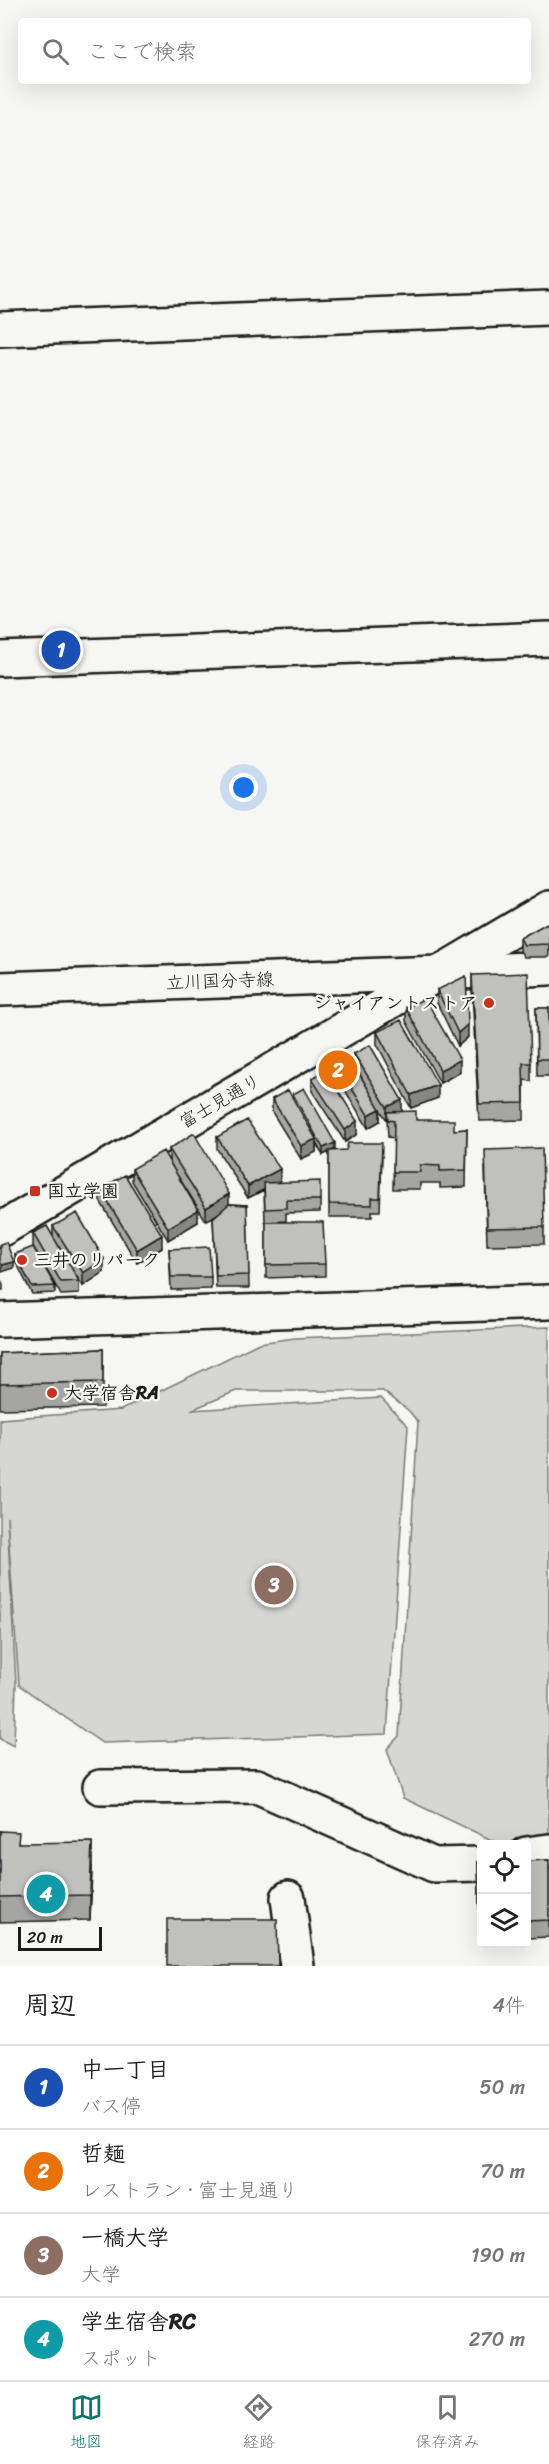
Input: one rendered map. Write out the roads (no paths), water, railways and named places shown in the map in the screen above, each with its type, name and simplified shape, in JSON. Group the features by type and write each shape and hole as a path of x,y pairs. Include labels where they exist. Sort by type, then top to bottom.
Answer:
{"street":[{"path":"0,329 549,308"},
{"path":"0,659 549,639"},
{"name":"富士見通り","path":"0,1230 549,908"},
{"name":"立川国分寺線","path":"0,989 549,968"},
{"path":"0,1320 549,1302"},
{"path":"99,1787 257,1786 434,1864 477,1864"},
{"path":"531,1853 549,1851"},
{"path":"531,1864 549,1864"},
{"path":"288,1898 297,1966"}],"place":[{"name":"中一丁目","path":"61,650"},
{"name":"ジャイアントストア","path":"489,1003"},
{"name":"哲麺","path":"338,1070"},
{"name":"国立学園","path":"35,1191"},
{"name":"三井のリパーク","path":"22,1260"},
{"name":"大学宿舎RA","path":"52,1393"},
{"name":"一橋大学","path":"274,1585"},
{"name":"学生宿舎RC","path":"46,1894"}]}
